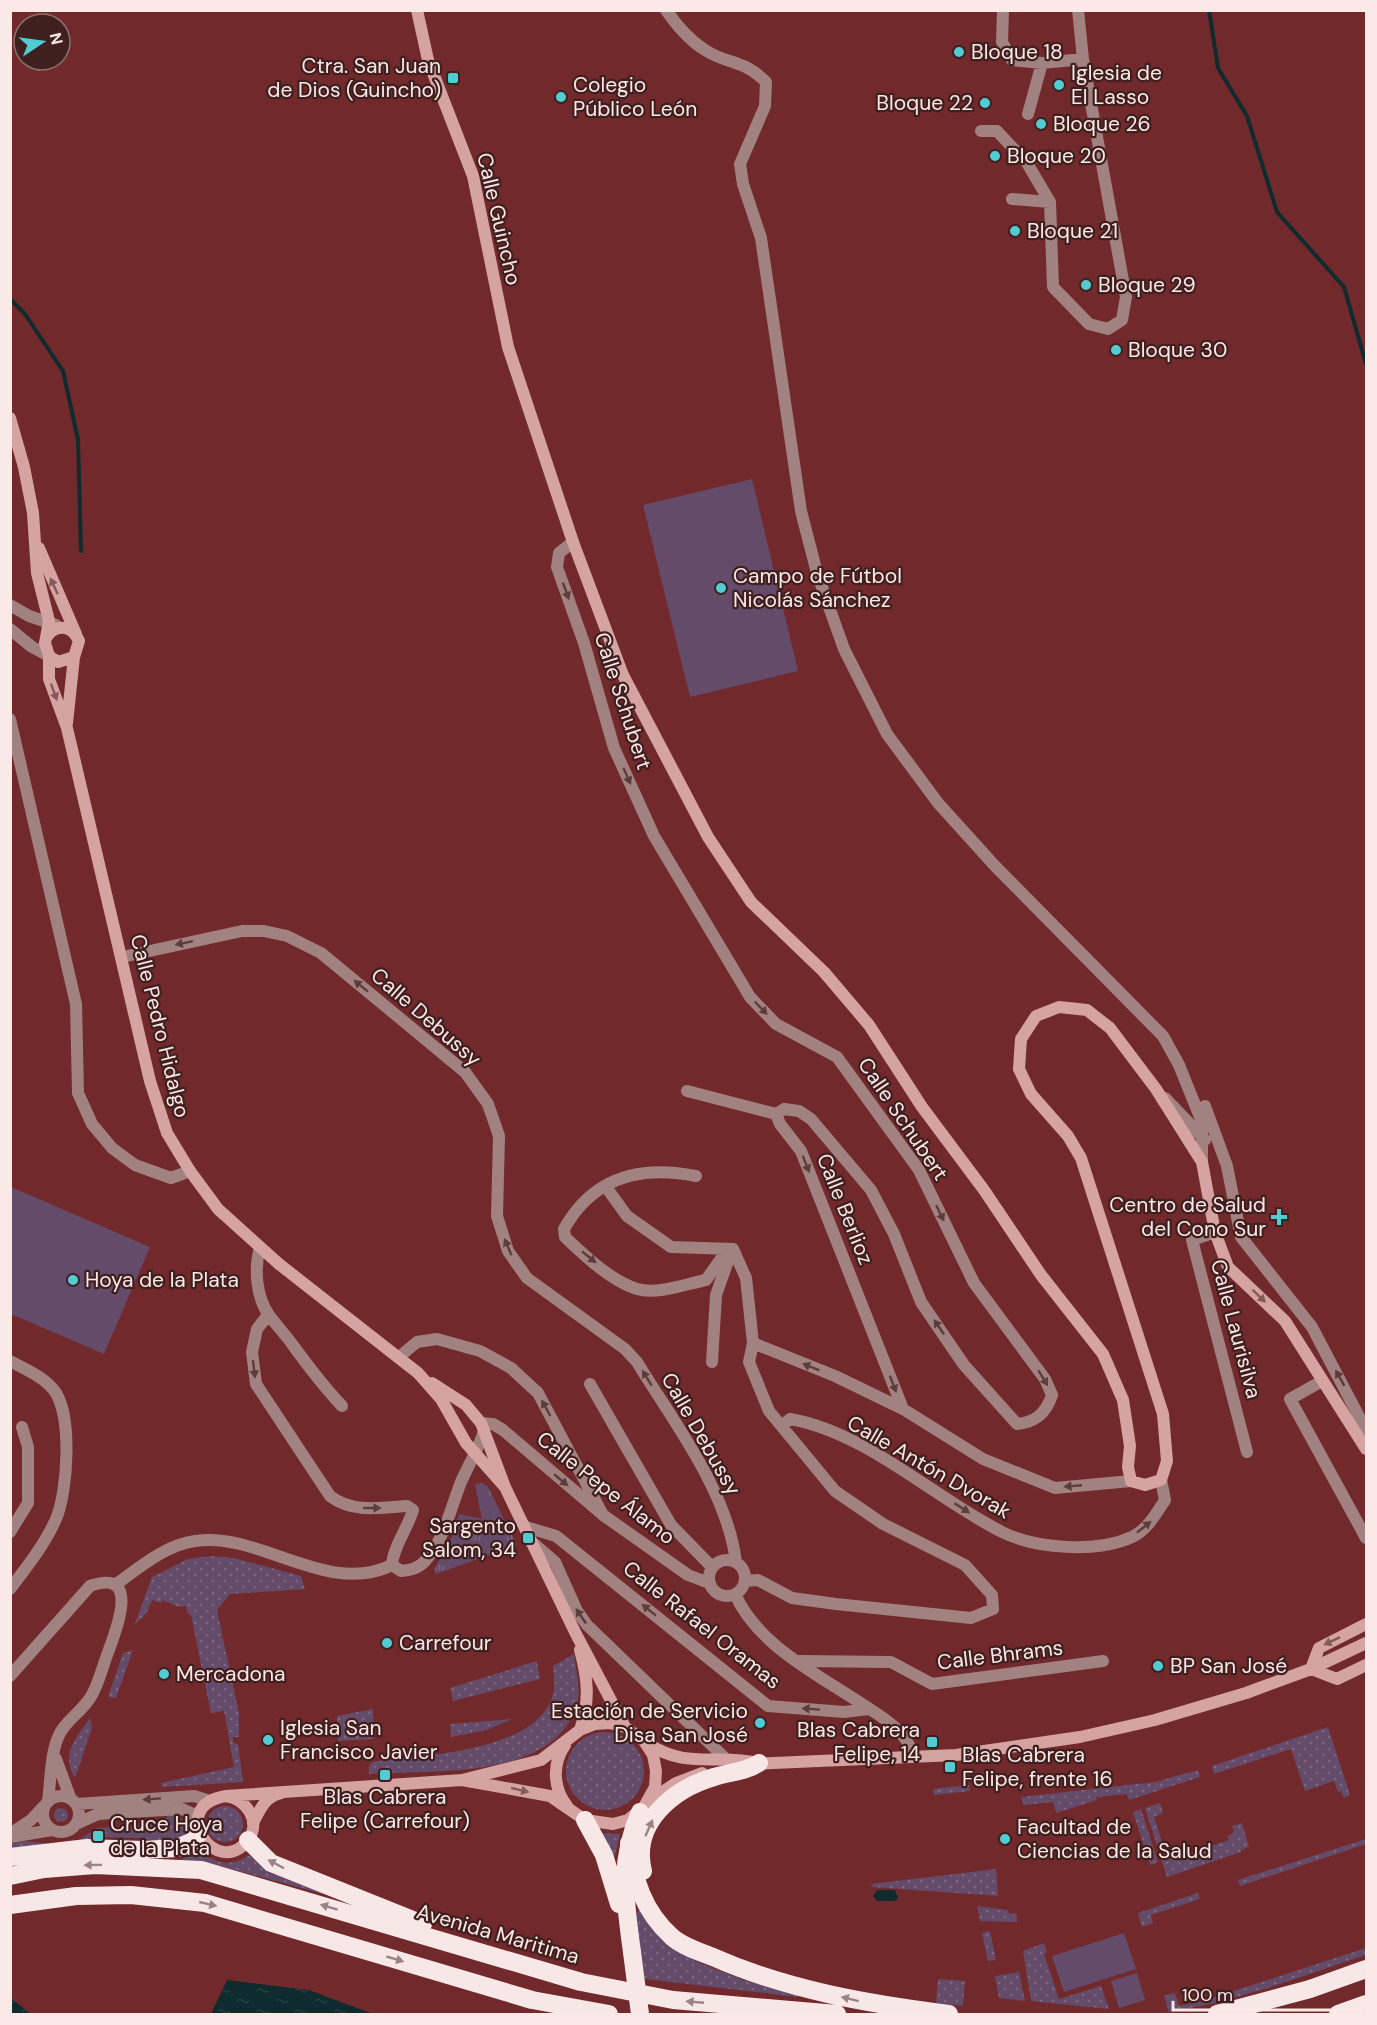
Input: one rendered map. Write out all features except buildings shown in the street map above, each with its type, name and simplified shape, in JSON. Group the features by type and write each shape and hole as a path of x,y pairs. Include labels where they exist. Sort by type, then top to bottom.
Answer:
{"highway":[{"path":"696,1950 664,1918 652,1900 641,1863 647,1828 668,1799 686,1788 714,1777 749,1770 759,1763"},
{"path":"633,2014 623,1868 629,1843 644,1807"},
{"path":"580,1817 604,1855 618,1901 640,2014"},
{"path":"10,1857 87,1848 142,1850 177,1848 193,1842 198,1829"},
{"path":"251,1832 271,1863 447,1933 505,1960"},
{"path":"629,1843 633,1873 645,1905 673,1938 739,1969 786,1983 875,2005 949,2014"},
{"name":"Avenida Maritima","path":"10,1876 70,1866 152,1867 211,1873 581,1982 673,2000 837,2014"},
{"path":"10,1905 76,1896 150,1897 205,1903 532,2000 569,2014"},
{"path":"1217,2014 1310,1989 1366,1969"},
{"path":"532,2000 609,2014"},
{"path":"1338,2014 1366,2004"}],"street":[{"name":"Calle Guincho","path":"417,10 428,60 473,176 508,347 573,542 623,675 714,846 751,902 824,972 869,1025 922,1107 984,1190 1041,1275 1103,1354 1123,1400 1130,1446 1128,1467 1131,1481"},
{"path":"666,10 678,28 706,51 752,68 766,82 765,106 740,164 743,184 761,238 801,511 817,573 844,650 887,734 938,803 995,866 1163,1035 1197,1105 1202,1122 1202,1162 1215,1232 1228,1267 1285,1321 1366,1449"},
{"path":"1003,10 1002,42 1012,60 1042,63 1083,59"},
{"path":"981,131 997,131 1027,163 1050,202 1053,287 1089,324 1108,329 1122,320 1126,297 1083,59 1078,10"},
{"path":"1028,114 1042,63"},
{"path":"1012,199 1050,202"},
{"path":"10,418 24,467 35,536 37,573 54,624 46,638 45,647 49,656 50,679 67,728"},
{"path":"35,536 79,646 74,657 67,728"},
{"name":"Calle Schubert","path":"573,542 559,553 557,567 585,643 614,748 654,836 750,997 776,1024 837,1057 919,1170 974,1283 1045,1379 1052,1395 1046,1411 1028,1423 1017,1424 964,1365 921,1302 894,1234 871,1190 811,1119 799,1111 784,1109 776,1114"},
{"path":"10,605 29,616 69,629 76,635"},
{"path":"10,629 32,647 58,662 74,657"},
{"path":"10,719 76,1004 78,1093 92,1124 112,1148 135,1165 171,1178 190,1171"},
{"name":"Calle Pedro Hidalgo","path":"67,728 150,1081 167,1133 190,1171 218,1209 260,1248 363,1332 466,1405 482,1427 505,1487 576,1634 625,1727"},
{"name":"Calle Debussy","path":"122,957 242,931 287,936 321,953 465,1072 488,1104 499,1136 497,1216 508,1251 527,1278 625,1349 637,1362 711,1485 733,1538 736,1562"},
{"path":"753,1343 834,1376 903,1408 983,1459 1055,1488 1131,1481 1145,1485 1161,1480 1167,1461 1163,1414 1081,1158 1068,1136 1031,1094 1019,1069 1021,1039 1036,1016 1059,1007 1087,1010 1110,1028 1156,1089 1202,1162"},
{"path":"1179,1065 1200,1094 1224,1157 1241,1237 1312,1327 1366,1430"},
{"path":"1156,1089 1224,1157"},
{"path":"687,1091 776,1114"},
{"path":"1185,1119 1197,1105"},
{"name":"Calle Berlioz","path":"776,1114 780,1124 801,1151 903,1408"},
{"path":"696,1176 653,1170 627,1176 587,1196 572,1214 564,1229 565,1237 612,1276 637,1289 654,1290 706,1280 723,1256 733,1249"},
{"path":"606,1187 627,1216 654,1238 671,1247 691,1250 715,1247 733,1249"},
{"name":"Calle Laurisilva","path":"1215,1232 1192,1240 1248,1452"},
{"path":"260,1248 255,1264 262,1302 268,1315 280,1327 311,1373 342,1406"},
{"path":"733,1249 746,1278 753,1343 749,1362 768,1411 835,1491 883,1524 965,1564 992,1595 993,1609 971,1618 836,1604 792,1598 758,1580 745,1581"},
{"path":"712,1362 716,1295 723,1268 733,1249"},
{"path":"268,1315 257,1329 252,1352 256,1384 330,1496 343,1505 364,1508 407,1506 413,1510 392,1556 392,1565"},
{"path":"399,1357 417,1341 437,1339 480,1350 511,1368 538,1393 603,1515"},
{"path":"10,1361 39,1377 53,1388 62,1403 67,1423 62,1488 57,1517 10,1589"},
{"name":"Calle Pedro Hidalgo","path":"418,1373 441,1399 477,1455 505,1487"},
{"path":"1322,1381 1290,1399 1366,1538"},
{"path":"590,1384 671,1525 712,1567"},
{"path":"452,1419 455,1409 466,1405"},
{"name":"Calle Antón Dvorak","path":"782,1426 790,1419 836,1435 872,1453 1005,1533 1067,1548 1101,1545 1132,1537 1152,1521 1164,1500 1161,1480"},
{"name":"Calle Pepe Álamo","path":"482,1427 493,1424 503,1430 603,1515 688,1575 710,1583"},
{"path":"10,1532 28,1503 28,1448 22,1427"},
{"path":"392,1565 401,1571 416,1569 427,1560 437,1543 463,1479 477,1455 482,1427"},
{"path":"463,1479 476,1471 489,1467"},
{"name":"Calle Rafael Oramas","path":"525,1527 556,1536 768,1706 844,1712 869,1709"},
{"path":"115,1585 168,1550 193,1541 214,1539 316,1568 364,1575 392,1565"},
{"path":"532,1542 555,1562 577,1611 587,1625 727,1760"},
{"path":"721,1560 736,1562 744,1570 745,1581 735,1594 722,1596 712,1588 710,1583 712,1567 721,1560"},
{"path":"10,1676 90,1586 103,1582 115,1585 121,1594 123,1611 90,1698 60,1733 54,1752 45,1822 52,1830"},
{"path":"735,1594 755,1628 905,1736 913,1755"},
{"path":"1311,1669 1318,1648 1366,1624"},
{"name":"Calle Pedro Hidalgo","path":"576,1634 587,1676 588,1706 580,1730"},
{"path":"462,1779 550,1797 580,1817 613,1824 628,1820 676,1783 697,1775 759,1763 956,1755 1103,1732 1246,1693 1311,1669 1366,1643"},
{"name":"Calle Bhrams","path":"799,1661 891,1662 932,1684 1103,1661"},
{"path":"1311,1669 1337,1679 1366,1665"},
{"path":"198,1829 200,1812 210,1801 226,1796 462,1779 541,1760 580,1730 602,1724 625,1727 674,1758 695,1761 741,1759 759,1763"},
{"path":"567,1741 556,1765 555,1779 558,1792 580,1817"},
{"path":"644,1741 653,1755 656,1771 655,1787 644,1807"},
{"path":"54,1752 80,1815 76,1824"},
{"path":"10,1835 52,1830 63,1833 98,1814 182,1809 191,1813 207,1844 224,1852 233,1851 251,1832 269,1798 275,1794 300,1789"},
{"path":"10,1835 58,1796 73,1801 194,1796 210,1801"},
{"path":"226,1796 234,1797 248,1807 251,1832"}],"green space":[{"name":"Campo de Fútbol Nicolás Sánchez","path":"752,479 798,671 690,697 643,505"},
{"name":"Hoya de la Plata","path":"11,1187 150,1247 104,1354 11,1314"},
{"path":"482,1483 488,1487 517,1545 436,1574 434,1570 451,1539 459,1514 482,1519 475,1484"},
{"path":"211,1556 234,1558 301,1576 305,1589 230,1594 217,1610 239,1713 239,1737 233,1737 233,1743 238,1744 243,1782 162,1787 161,1783 234,1767 224,1711 211,1713 191,1615 188,1614 186,1606 179,1607 162,1600 161,1603 152,1600 146,1614 135,1624 152,1577 188,1559"},
{"path":"133,1650 116,1698 108,1697 123,1653"},
{"path":"574,1654 578,1686 577,1704 564,1729 544,1747 518,1759 488,1766 456,1770 369,1774 372,1762 473,1748 499,1741 522,1730 541,1716 552,1698 553,1666"},
{"path":"537,1661 540,1679 453,1701 450,1688"},
{"path":"373,1709 374,1739 338,1741 337,1716"},
{"path":"90,1718 92,1728 75,1778 69,1754 75,1739"},
{"path":"512,1719 487,1730 451,1737 450,1724"},
{"path":"1328,1727 1350,1795 1344,1798 1341,1791 1338,1792 1334,1781 1305,1791 1291,1749 1214,1774 1212,1766"},
{"path":"605,1732 620,1735 633,1743 641,1756 644,1771 641,1786 633,1799 620,1807 605,1810 590,1807 577,1799 569,1786 566,1771 569,1756 577,1743 590,1735"},
{"path":"1198,1770 1200,1777 1129,1800 1127,1794 1096,1797 1097,1800 1056,1813 1053,1802 1024,1805 1021,1797 1155,1782"},
{"path":"969,1785 970,1791 934,1795 933,1789"},
{"path":"1160,1803 1163,1813 1154,1817 1165,1851 1174,1848 1177,1857 1229,1840 1227,1836 1234,1833 1232,1826 1242,1823 1249,1847 1241,1852 1167,1877 1145,1808"},
{"path":"225,1806 238,1811 243,1824 238,1837 225,1842 212,1837 207,1824 212,1811"},
{"path":"58,1808 64,1808 68,1815 64,1822 58,1822 54,1818 54,1812"},
{"path":"1141,1809 1158,1862 1150,1865 1133,1812"},
{"path":"171,1815 185,1822 184,1838 157,1843 144,1838 93,1837 78,1844 11,1854 11,1843 25,1841 60,1845 76,1842 97,1828 150,1825"},
{"path":"601,1833 620,1834 614,1860"},
{"path":"1366,1839 1366,1844 1240,1886 1238,1880"},
{"path":"196,1848 215,1860 228,1863 249,1855 269,1872 338,1898 217,1865 180,1860 190,1855"},
{"path":"996,1869 998,1896 872,1887 871,1884"},
{"path":"1198,1893 1200,1899 1151,1915 1153,1923 1142,1927 1138,1913"},
{"path":"977,1906 1008,1910 1009,1914 1016,1913 1017,1922 980,1921"},
{"path":"642,1910 682,1953 702,1964 744,1980 799,1995 798,1997 645,1979 635,1918 637,1912"},
{"path":"990,1931 996,1960 988,1961 982,1933"},
{"path":"1124,1933 1136,1969 1064,1992 1052,1956"},
{"path":"1044,1943 1047,1952 1044,1954 1059,1999 1101,1986 1109,2009 1031,2001 1023,1951"},
{"path":"1366,1948 1366,1955 1216,2003 1169,2012 1164,1996 1175,1993 1179,2006 1203,2001"},
{"path":"1019,1972 1025,2001 999,1998 995,1976"},
{"path":"1137,1973 1145,2000 1119,2008 1111,1981"},
{"path":"938,1979 965,1981 963,2006 936,2003"}],"water":[{"path":"877,1890 895,1890 898,1898 895,1901 877,1901 873,1896"},
{"path":"227,1980 309,1990 373,2014 211,2014"},
{"path":"12,1999 31,2014 11,2014"}],"waterway":[{"path":"1209,10 1218,68 1247,116 1277,212 1344,287 1366,364"},
{"path":"10,299 25,314 63,371 78,440 81,551"}],"place":[{"name":"Bloque 18","path":"959,52"},
{"name":"Ctra. San Juan de Dios (Guincho)","path":"453,78"},
{"name":"Iglesia de El Lasso","path":"1059,85"},
{"name":"Colegio Público León","path":"561,97"},
{"name":"Bloque 22","path":"985,103"},
{"name":"Bloque 26","path":"1041,124"},
{"name":"Bloque 20","path":"995,156"},
{"name":"Bloque 21","path":"1015,231"},
{"name":"Bloque 29","path":"1086,285"},
{"name":"Bloque 30","path":"1116,350"},
{"name":"Campo de Fútbol Nicolás Sánchez","path":"721,588"},
{"name":"Centro de Salud del Cono Sur","path":"1279,1217"},
{"name":"Hoya de la Plata","path":"73,1280"},
{"name":"Sargento Salom, 34","path":"528,1538"},
{"name":"Carrefour","path":"387,1643"},
{"name":"BP San José","path":"1158,1666"},
{"name":"Mercadona","path":"164,1674"},
{"name":"Estación de Servicio Disa San José","path":"760,1723"},
{"name":"Iglesia San Francisco Javier","path":"268,1740"},
{"name":"Blas Cabrera Felipe, 14","path":"932,1742"},
{"name":"Blas Cabrera Felipe, frente 16","path":"950,1767"},
{"name":"Blas Cabrera Felipe (Carrefour)","path":"385,1775"},
{"name":"Cruce Hoya de la Plata","path":"98,1836"},
{"name":"Facultad de Ciencias de la Salud","path":"1005,1839"}]}
